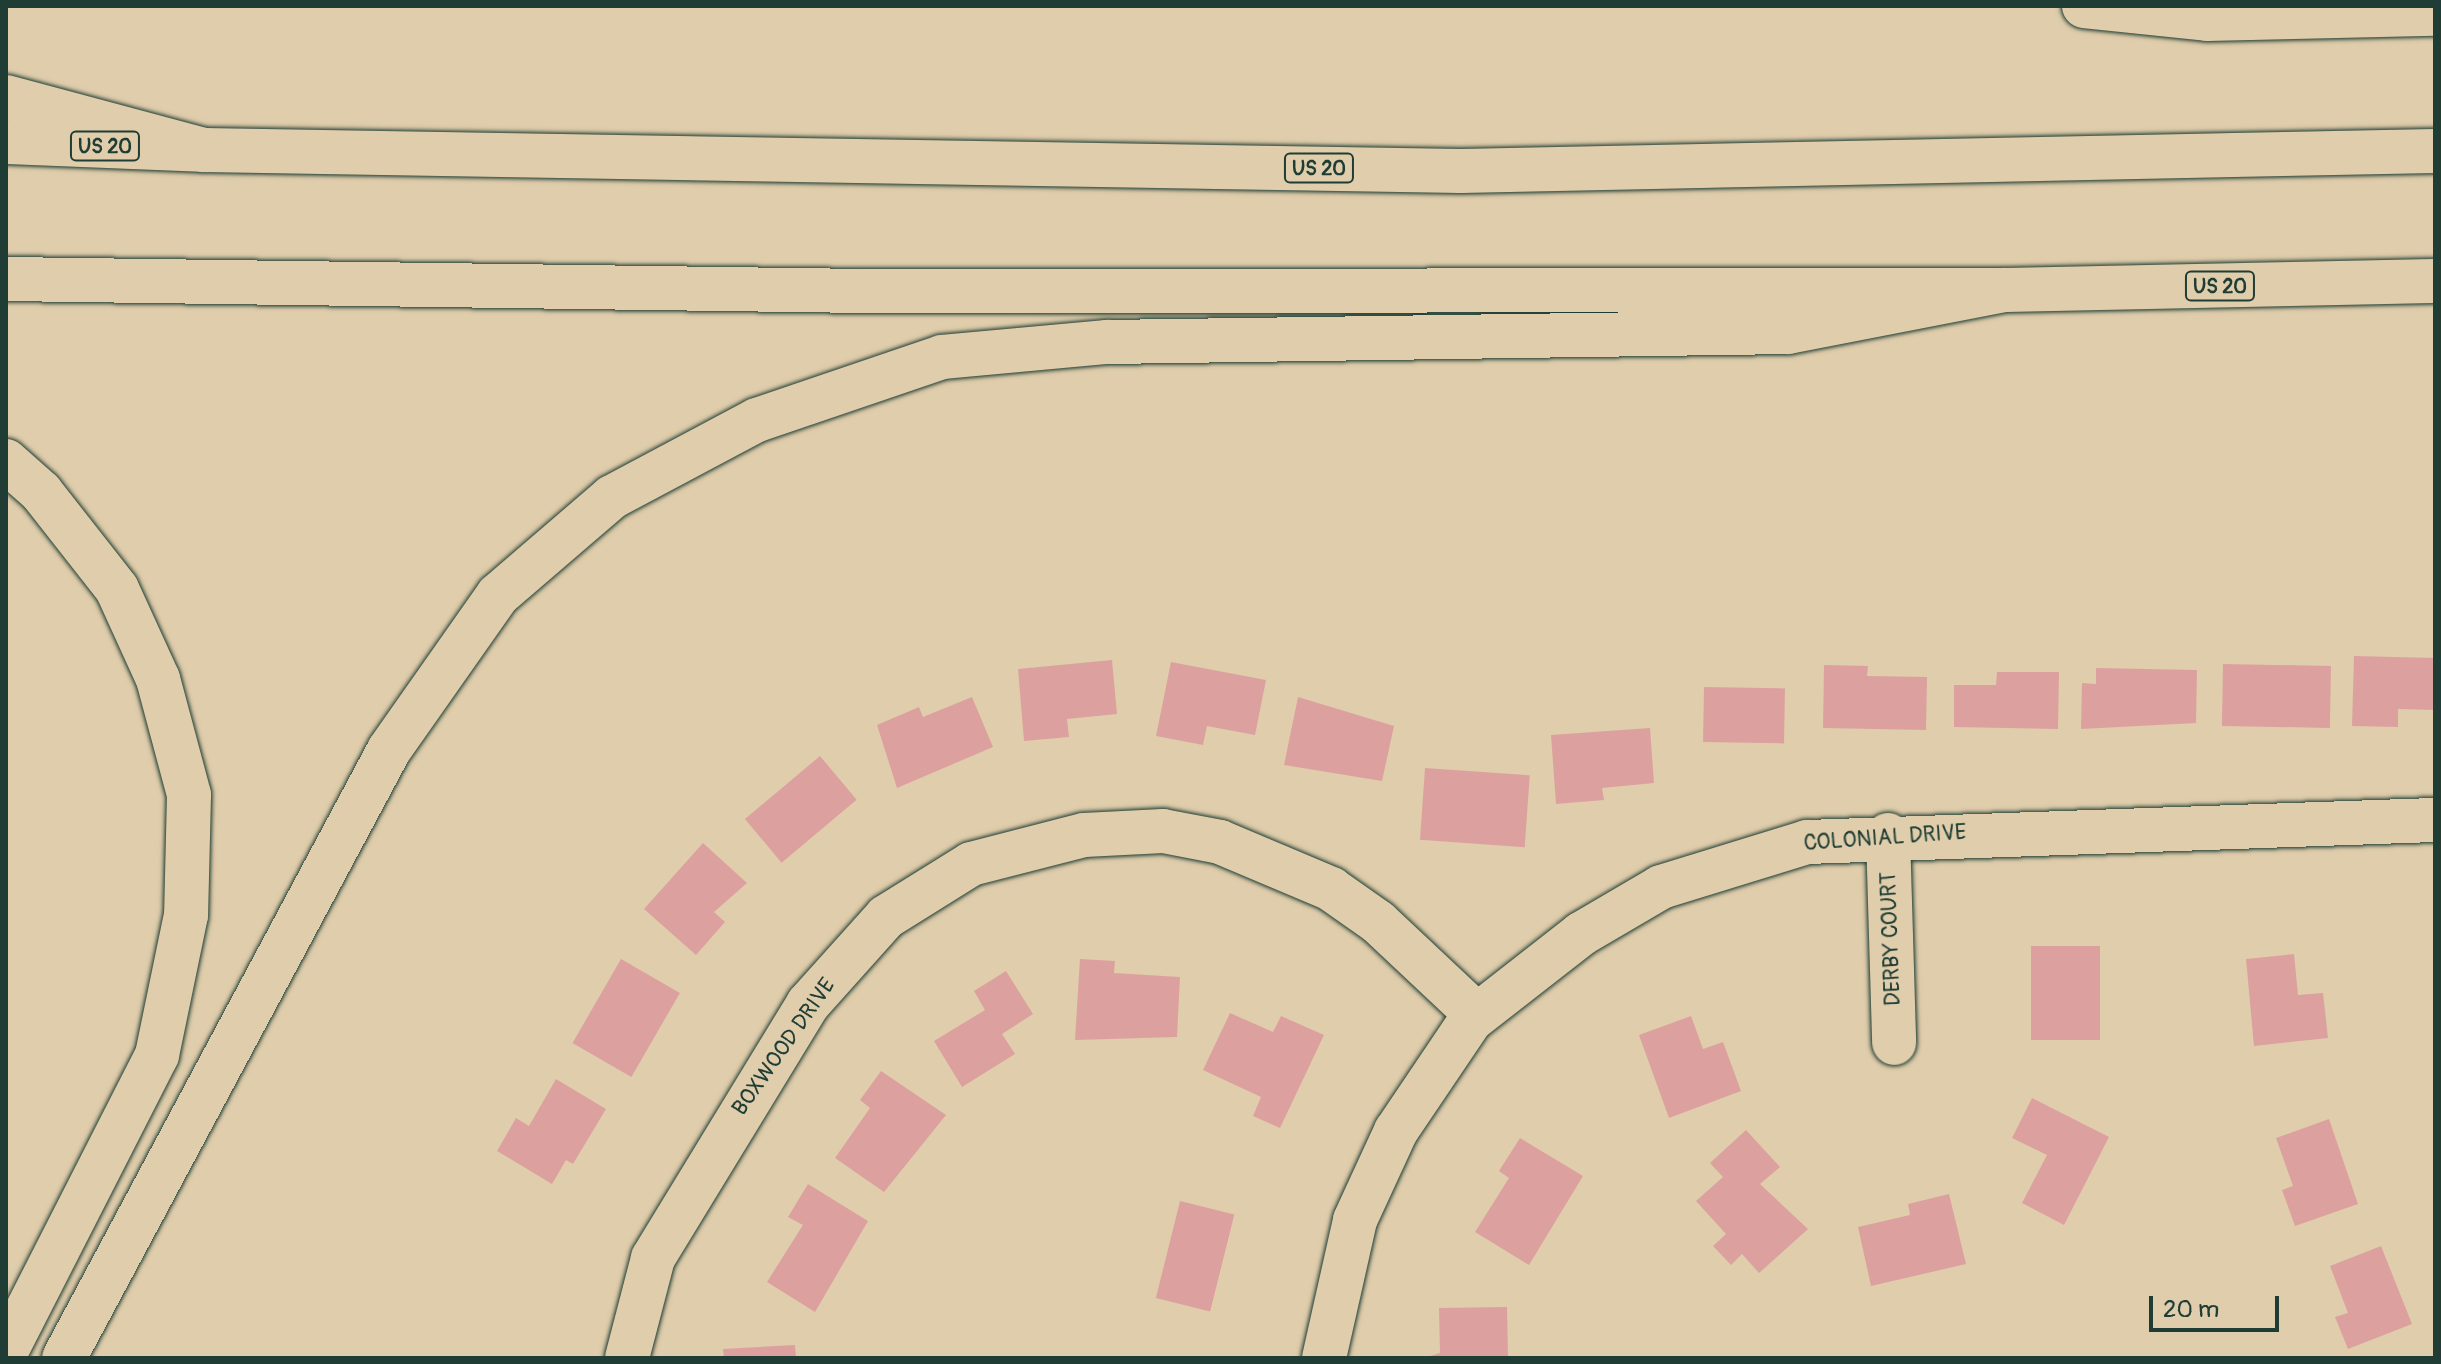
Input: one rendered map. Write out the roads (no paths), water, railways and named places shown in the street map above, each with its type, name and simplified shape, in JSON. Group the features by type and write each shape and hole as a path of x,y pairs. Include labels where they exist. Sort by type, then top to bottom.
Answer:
{"main road":[{"path":"2084,6 2207,19 2435,14"},
{"path":"6,97 204,150"},
{"name":"US 20","path":"6,142 204,150 1461,171 2435,151"},
{"name":"US 20","path":"6,279 865,291 2004,290 2435,281"},
{"path":"64,1358 389,750 498,595 612,497 757,420 942,357 1107,342 1788,332 2004,290"},
{"path":"6,461 41,492 117,589 158,679 189,795 186,915 157,1055 8,1342"},
{"name":"COLONIAL DRIVE","path":"1324,1358 1355,1220 1396,1131 1476,1014 1581,934 1661,887 1807,842 1888,835 2435,820"},
{"name":"BOXWOOD DRIVE","path":"627,1358 653,1258 808,1004 886,917 971,864 1084,835 1163,831 1220,842 1331,889 1378,922 1476,1014"},
{"name":"DERBY COURT","path":"1888,835 1894,1043"}]}
